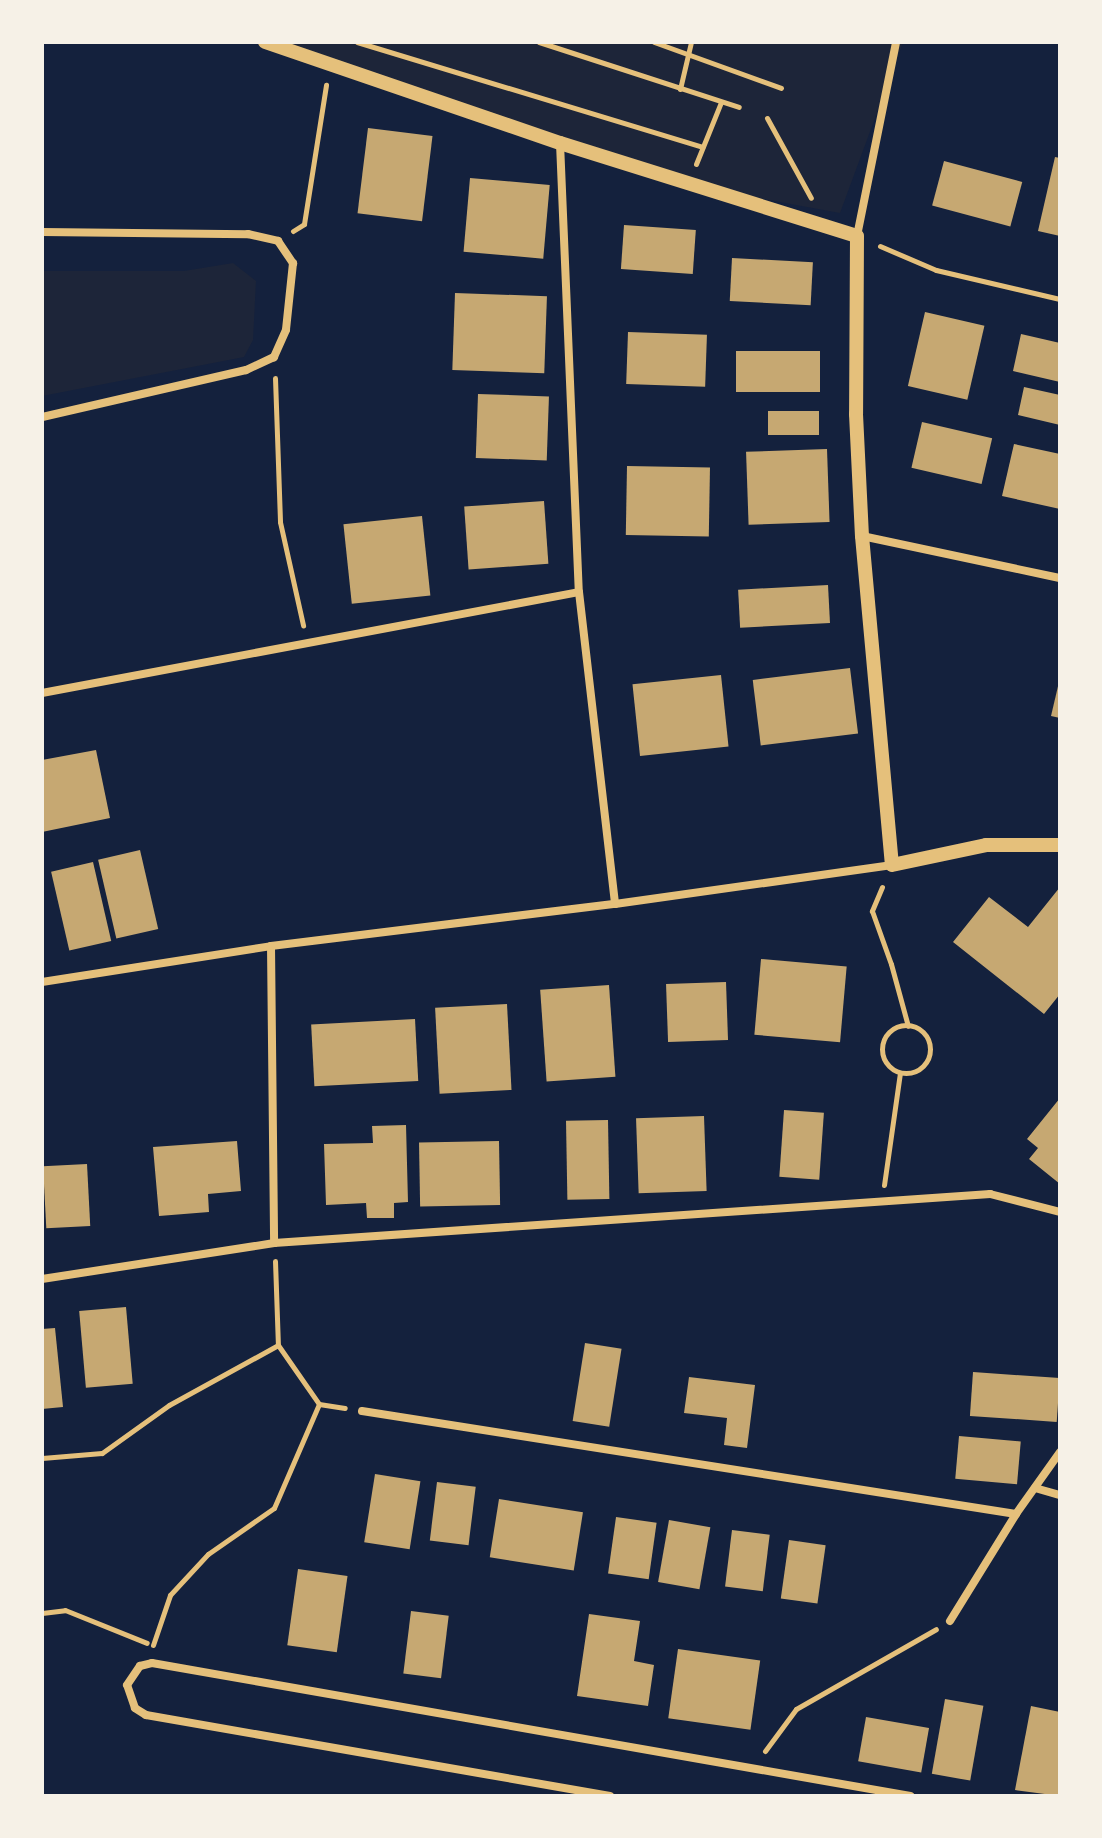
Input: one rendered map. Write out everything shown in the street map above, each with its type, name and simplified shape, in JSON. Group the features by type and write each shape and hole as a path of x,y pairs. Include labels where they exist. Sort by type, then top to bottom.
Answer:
{"street":[{"path":"265,42 560,143 857,236"},
{"path":"892,865 862,536 856,414 857,236 896,42"},
{"path":"560,143 579,592 615,904"},
{"path":"42,232 248,234 278,241 293,263 286,330 274,357 246,370 42,417"},
{"path":"862,536 1060,578"},
{"path":"42,693 579,592"},
{"path":"42,982 271,946 615,904 892,865 986,845 1060,845"},
{"path":"271,946 274,1243"},
{"path":"42,1279 274,1243 990,1194 1060,1212"},
{"path":"362,1411 1016,1514"},
{"path":"950,1621 1016,1514 1060,1452"},
{"path":"1035,1488 1060,1495"},
{"path":"610,1796 146,1715 135,1708 127,1685 140,1666 152,1663 910,1796"}],"path":[{"path":"357,42 702,147"},
{"path":"539,42 739,107"},
{"path":"654,42 781,88"},
{"path":"680,89 691,42"},
{"path":"278,241 304,224 329,64"},
{"path":"689,183 721,102"},
{"path":"767,118 826,226"},
{"path":"857,236 936,270 1060,299"},
{"path":"274,357 280,522 307,643"},
{"path":"892,865 872,911 908,1026"},
{"path":"908,1026 922,1032 929,1054 915,1071 900,1073 883,1057 883,1042 892,1030 908,1026"},
{"path":"881,1202 900,1073"},
{"path":"274,1243 278,1345 319,1404 362,1411"},
{"path":"42,1458 102,1453 169,1405 278,1345"},
{"path":"152,1663 153,1645 170,1595 208,1554 274,1508 319,1404"},
{"path":"42,1613 65,1610 153,1645"},
{"path":"753,1768 796,1709 950,1621"}],"shaded area":[{"path":"281,42 903,42 840,213 665,181"},
{"path":"233,263 256,281 253,340 244,357 42,396 42,271 184,271"}],"building":[{"path":"368,128 433,136 422,221 358,213"},
{"path":"1055,157 1060,158 1060,236 1038,231"},
{"path":"944,161 1022,182 1010,226 932,205"},
{"path":"470,178 550,185 543,259 464,252"},
{"path":"624,225 696,230 693,274 621,269"},
{"path":"732,258 813,262 811,305 730,301"},
{"path":"455,293 547,296 544,373 452,370"},
{"path":"925,312 984,326 967,400 908,386"},
{"path":"628,332 707,335 705,387 626,384"},
{"path":"1021,334 1060,343 1060,382 1013,371"},
{"path":"736,351 820,351 820,392 736,392"},
{"path":"1024,387 1060,395 1060,425 1018,415"},
{"path":"478,394 549,396 547,460 476,458"},
{"path":"768,411 819,411 819,435 768,435"},
{"path":"922,422 992,438 982,484 911,468"},
{"path":"1014,444 1060,454 1060,509 1002,496"},
{"path":"827,449 830,522 749,525 746,452"},
{"path":"627,466 710,467 709,536 626,535"},
{"path":"544,501 548,564 469,569 464,507"},
{"path":"422,516 430,596 352,604 343,524"},
{"path":"828,585 830,623 740,628 738,590"},
{"path":"850,668 858,734 761,745 753,680"},
{"path":"721,675 729,747 640,756 632,684"},
{"path":"1060,682 1060,718 1051,716"},
{"path":"96,750 110,818 42,832 42,760"},
{"path":"140,850 158,929 116,939 98,860"},
{"path":"93,862 111,941 69,951 51,872"},
{"path":"1060,887 1060,994 1044,1014 953,942 989,897 1028,927"},
{"path":"761,959 847,966 840,1042 754,1035"},
{"path":"726,982 728,1040 668,1042 666,984"},
{"path":"609,985 615,1077 547,1082 540,990"},
{"path":"507,1004 512,1090 440,1094 435,1008"},
{"path":"415,1019 418,1081 314,1086 311,1024"},
{"path":"1060,1098 1060,1184 1029,1159 1038,1148 1027,1139"},
{"path":"784,1110 824,1113 819,1180 779,1177"},
{"path":"704,1116 707,1191 639,1193 636,1118"},
{"path":"608,1120 609,1199 567,1200 566,1121"},
{"path":"406,1125 408,1202 394,1203 394,1218 367,1218 366,1203 326,1205 324,1144 373,1143 372,1126"},
{"path":"237,1141 241,1191 208,1194 209,1212 159,1216 153,1147"},
{"path":"499,1141 500,1205 420,1206 419,1142"},
{"path":"87,1164 90,1226 46,1228 43,1166"},
{"path":"126,1307 133,1384 86,1388 79,1311"},
{"path":"55,1328 63,1407 42,1409 42,1329"},
{"path":"585,1343 622,1349 609,1427 573,1421"},
{"path":"973,1372 1060,1378 1057,1422 970,1416"},
{"path":"689,1377 755,1385 747,1448 724,1445 727,1418 684,1413"},
{"path":"959,1436 1021,1441 1017,1484 955,1479"},
{"path":"375,1474 420,1481 410,1549 364,1542"},
{"path":"437,1482 476,1487 469,1545 430,1541"},
{"path":"499,1499 583,1512 574,1571 490,1557"},
{"path":"616,1517 657,1523 649,1579 608,1573"},
{"path":"669,1520 710,1527 699,1589 658,1582"},
{"path":"732,1530 770,1535 763,1591 725,1587"},
{"path":"789,1540 826,1545 817,1604 781,1598"},
{"path":"298,1569 348,1576 337,1652 287,1645"},
{"path":"411,1611 449,1616 441,1678 403,1674"},
{"path":"589,1614 640,1621 634,1661 654,1665 648,1706 577,1696"},
{"path":"678,1649 760,1661 750,1730 668,1718"},
{"path":"945,1699 983,1706 970,1781 932,1774"},
{"path":"1031,1706 1060,1712 1060,1796 1015,1790"},
{"path":"866,1717 929,1728 921,1772 858,1761"}]}
